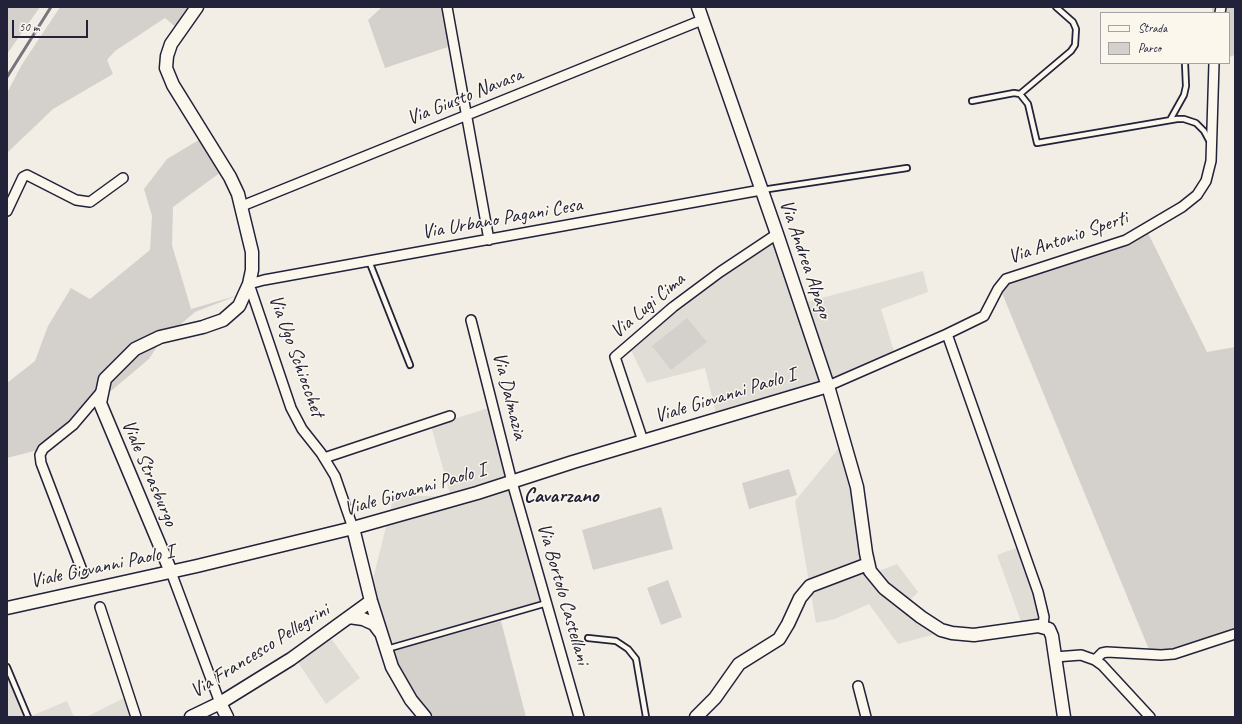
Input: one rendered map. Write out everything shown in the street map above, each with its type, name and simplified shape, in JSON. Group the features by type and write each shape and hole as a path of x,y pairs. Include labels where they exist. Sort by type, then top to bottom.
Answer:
{"street":[{"path":"83,573 41,463 40,455 43,449 73,425 101,392 108,376 135,349 160,337 203,328 223,320 239,306 250,284 252,252 242,206 235,185 173,85 166,68 167,56 171,44 197,7"},
{"path":"447,7 489,240"},
{"name":"Via Andrea Alpago","path":"698,7 828,386 855,476 868,564"},
{"name":"Via Giusto Navasa","path":"242,206 702,20"},
{"name":"Via Antonio Sperti","path":"828,386 947,334 984,316 998,289 1006,279 1126,240 1182,207 1197,195 1206,181 1212,147 1214,64"},
{"path":"7,211 24,177 27,175 76,200 90,202 123,178"},
{"name":"Via Urbano Pagani Cesa","path":"250,284 264,280 761,190"},
{"name":"Via Lugi Cima","path":"643,441 616,357 659,319 720,272 777,234"},
{"name":"Via Ugo Schiocchet","path":"250,284 291,408 302,429 324,458 335,476 353,528"},
{"name":"Via Dalmazia","path":"471,320 512,482"},
{"path":"947,334 1038,592 1044,617 1043,626"},
{"name":"Viale Giovanni Paolo I","path":"7,608 171,572 353,528 512,482 828,386"},
{"name":"Viale Strasburgo","path":"101,392 101,408 171,572 220,703"},
{"path":"324,458 450,416"},
{"name":"Via Bortolo Castellani","path":"512,482 579,717"},
{"path":"353,528 371,601 386,649 401,684 425,717"},
{"path":"698,716 714,698 739,664 779,638 788,624 800,598 810,586 868,564 873,577 884,588 921,617 941,630 952,633 974,635 1043,626 1051,632 1064,717"},
{"name":"Via Francesco Pellegrini","path":"191,717 220,703 291,659 371,601"},
{"path":"100,608 136,717"},
{"name":"Via Francesco Pellegrini","path":"349,617 364,619 374,624 380,632"},
{"path":"1095,660 1102,653 1107,652 1161,655 1174,654 1235,634"},
{"path":"1055,656 1081,655 1095,660 1102,665 1150,717"},
{"path":"858,686 866,717"},
{"path":"220,703 227,717"}],"lane":[{"path":"1020,94 1071,51 1075,45 1076,29 1072,22 1056,7"},
{"path":"1170,120 1184,95 1186,86 1185,64"},
{"path":"972,101 1014,93 1020,94 1028,104 1037,142 1184,119 1196,123 1204,131 1212,147"},
{"path":"761,190 907,168"},
{"path":"369,261 410,365"},
{"path":"386,649 547,603"},
{"path":"588,638 616,641 628,650 636,659 646,717"},
{"path":"7,668 28,717"}],"shaded area":[{"path":"775,234 799,304 923,271 928,292 881,309 896,358 718,422 705,368 647,383 630,348"},
{"path":"495,406 549,605 501,621 389,652 368,599 394,495 451,497 431,426"},
{"path":"843,443 870,561 876,572 897,564 918,592 907,603 943,632 898,644 869,604 835,619 816,623 795,501"},
{"path":"1022,546 1048,624 1023,627 997,555"},
{"path":"325,630 360,678 326,704 293,655"},
{"path":"7,663 31,716 67,701 74,717 7,717"},
{"path":"132,694 139,717 86,717"}],"green space":[{"path":"7,7 40,7 7,54"},
{"path":"60,7 195,7 179,30 165,18 115,51 107,60 113,74 53,109 7,153 7,93 21,66"},
{"path":"382,7 445,7 451,46 385,68 368,20"},
{"path":"1212,7 1235,7 1235,55 1230,57 1230,12 1212,12"},
{"path":"207,135 228,167 173,207 172,245 191,309 239,295 195,312 160,342 149,359 42,449 7,458 7,383 35,361 48,326 71,288 90,299 150,250 152,216 144,189 167,159"},
{"path":"1147,231 1207,352 1235,347 1235,631 1167,653 1150,652 1002,293 1008,282"},
{"path":"687,318 707,342 671,370 652,346"},
{"path":"789,469 797,495 749,509 742,483"},
{"path":"661,507 673,549 593,570 582,530"},
{"path":"668,580 682,617 661,625 647,588"},
{"path":"501,621 526,717 427,717 389,652"}],"waterway":[{"path":"7,77 51,7"}],"district":[{"name":"Cavarzano","path":"561,496"}]}
